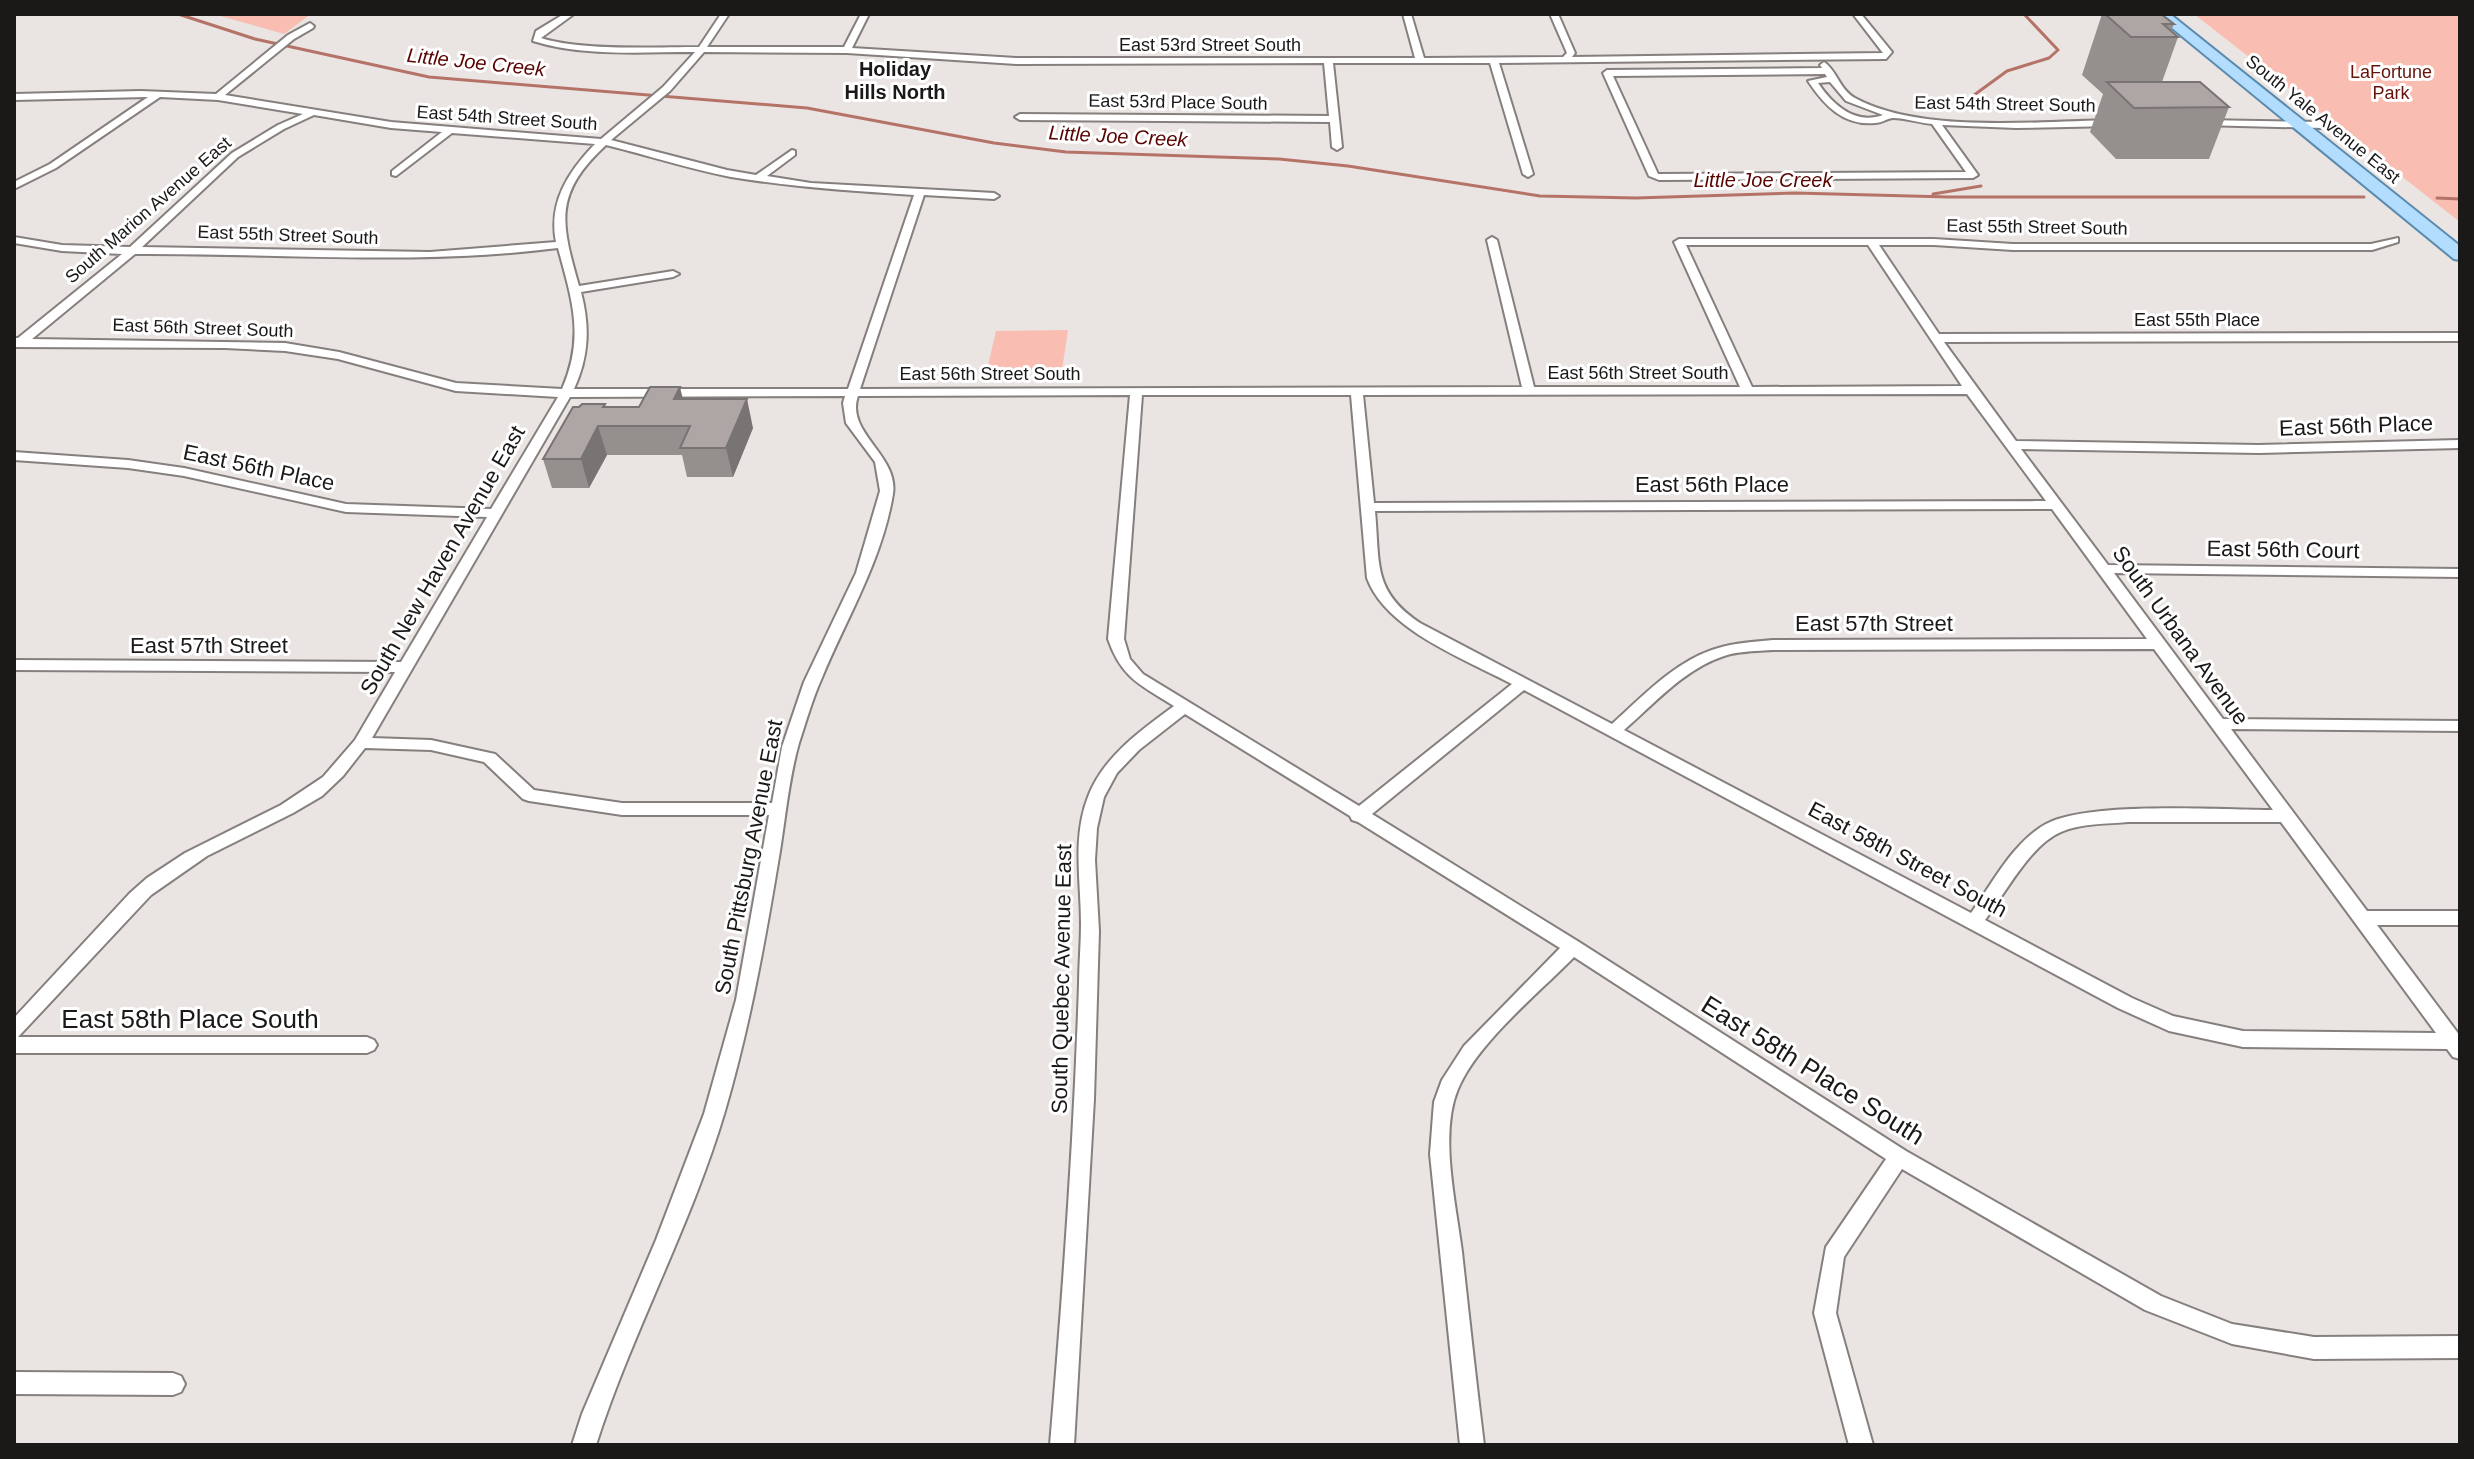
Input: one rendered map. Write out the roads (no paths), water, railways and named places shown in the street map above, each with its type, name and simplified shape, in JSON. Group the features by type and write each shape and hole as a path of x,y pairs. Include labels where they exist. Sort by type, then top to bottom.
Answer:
{"main road":[{"name":"South Yale Avenue East","path":"2162,14 2460,235"},
{"name":"South Yale Avenue East","path":"2182,14 2460,255"}],"street":[{"name":"East 53rd Street South","path":"570,14 539,33 536,39 552,44 699,50 847,50 1016,61 1886,56 1888,52 1857,14"},
{"name":"South New Haven Avenue East","path":"14,1031 157,879 213,845 306,798 329,781 361,743 566,393 583,350 582,316 558,222 567,189 578,170 669,86 725,14"},
{"path":"847,50 865,14"},
{"path":"1407,14 1420,60"},
{"path":"1554,14 1571,53 1567,58"},
{"path":"218,97 291,37 310,26"},
{"name":"East 54th Street South","path":"1818,58 1847,98 1889,115 1938,126 2127,123"},
{"path":"1328,60 1337,147"},
{"path":"1494,60 1528,174"},
{"path":"1831,76 1607,73 1654,176 1659,177 1973,175 1938,126"},
{"path":"1831,76 1812,81 1837,111 1868,120 1881,121 1889,115"},
{"path":"14,186 53,166 159,94"},
{"name":"East 54th Street South","path":"14,97 159,94 218,97 391,125 606,142 758,178 811,186 994,196"},
{"name":"South Marion Avenue East","path":"16,344 134,249 235,155 281,127 314,112"},
{"name":"East 53rd Place South","path":"1020,117 1335,119"},
{"path":"2184,123 2307,123"},
{"path":"396,173 451,129"},
{"path":"758,178 792,153"},
{"path":"851,392 919,194"},
{"name":"East 55th Street South","path":"14,240 72,248 412,257 493,253 562,244"},
{"path":"1492,240 1529,391"},
{"name":"East 55th Street South","path":"1748,391 1679,242 1871,242 2013,247 2372,247 2394,240"},
{"name":"South Urbana Avenue","path":"1871,242 1971,390 2456,1046"},
{"path":"574,290 673,274"},
{"name":"East 55th Place","path":"1934,338 2460,337"},
{"name":"East 56th Street South","path":"16,344 285,347 339,356 456,387 566,393 1971,390"},
{"name":"South Pittsburg Avenue East","path":"584,1445 714,1114 745,1000 778,809 801,712 863,573 887,491 881,462 849,415 851,392"},
{"path":"1136,392 1116,639 1123,660 1138,677 1184,707"},
{"path":"1357,392 1368,507"},
{"name":"East 56th Place","path":"2012,445 2259,449 2460,444"},
{"name":"East 56th Place","path":"14,456 128,464 184,472 346,508 496,513"},
{"name":"East 56th Place","path":"1368,507 2057,505"},
{"name":"East 58th Street South","path":"1368,507 1374,578 1379,595 1390,610 2125,1003 2169,1023 2205,1033 2287,1041 2456,1046"},
{"name":"East 56th Court","path":"2105,569 2460,573"},
{"name":"East 57th Street","path":"1615,730 1692,666 1711,655 1732,650 1773,645 2160,644"},
{"name":"East 57th Street","path":"14,665 404,667"},
{"path":"1358,816 1523,683"},
{"name":"East 58th Place South","path":"1184,707 1573,947 1899,1157 2153,1303 2232,1334 2314,1348 2460,1347"},
{"name":"South Quebec Avenue East","path":"1062,1445 1082,1172 1090,922 1085,846 1089,819 1097,794 1114,765 1140,738 1184,707"},
{"path":"2220,724 2460,726"},
{"path":"361,743 431,745 489,758 529,795 622,809 778,809"},
{"path":"1974,922 2036,842 2053,828 2077,821 2119,818 2285,816"},
{"path":"2362,918 2460,918"},
{"path":"1472,1445 1440,1154 1441,1118 1449,1086 1464,1061 1573,947"},
{"name":"East 58th Place South","path":"14,1045 367,1045"},
{"path":"1861,1445 1825,1313 1834,1254 1899,1157"},
{"path":"14,1383 173,1384"}],"waterway":[{"name":"Little Joe Creek","path":"178,14 255,39 429,77 807,108 994,143 1066,152 1279,159 1348,166 1540,196 1636,198 1795,193 1949,197 2364,197"},
{"name":"Little Joe Creek","path":"1959,106 2007,71 2049,58 2058,50 2024,14"},
{"name":"Little Joe Creek","path":"1933,194 1981,186"},
{"name":"Little Joe Creek","path":"2437,198 2460,199"}],"district":[{"name":"Holiday Hills North","path":"895,80"}],"park label":[{"name":"LaFortune Park","path":"2391,82"}]}
